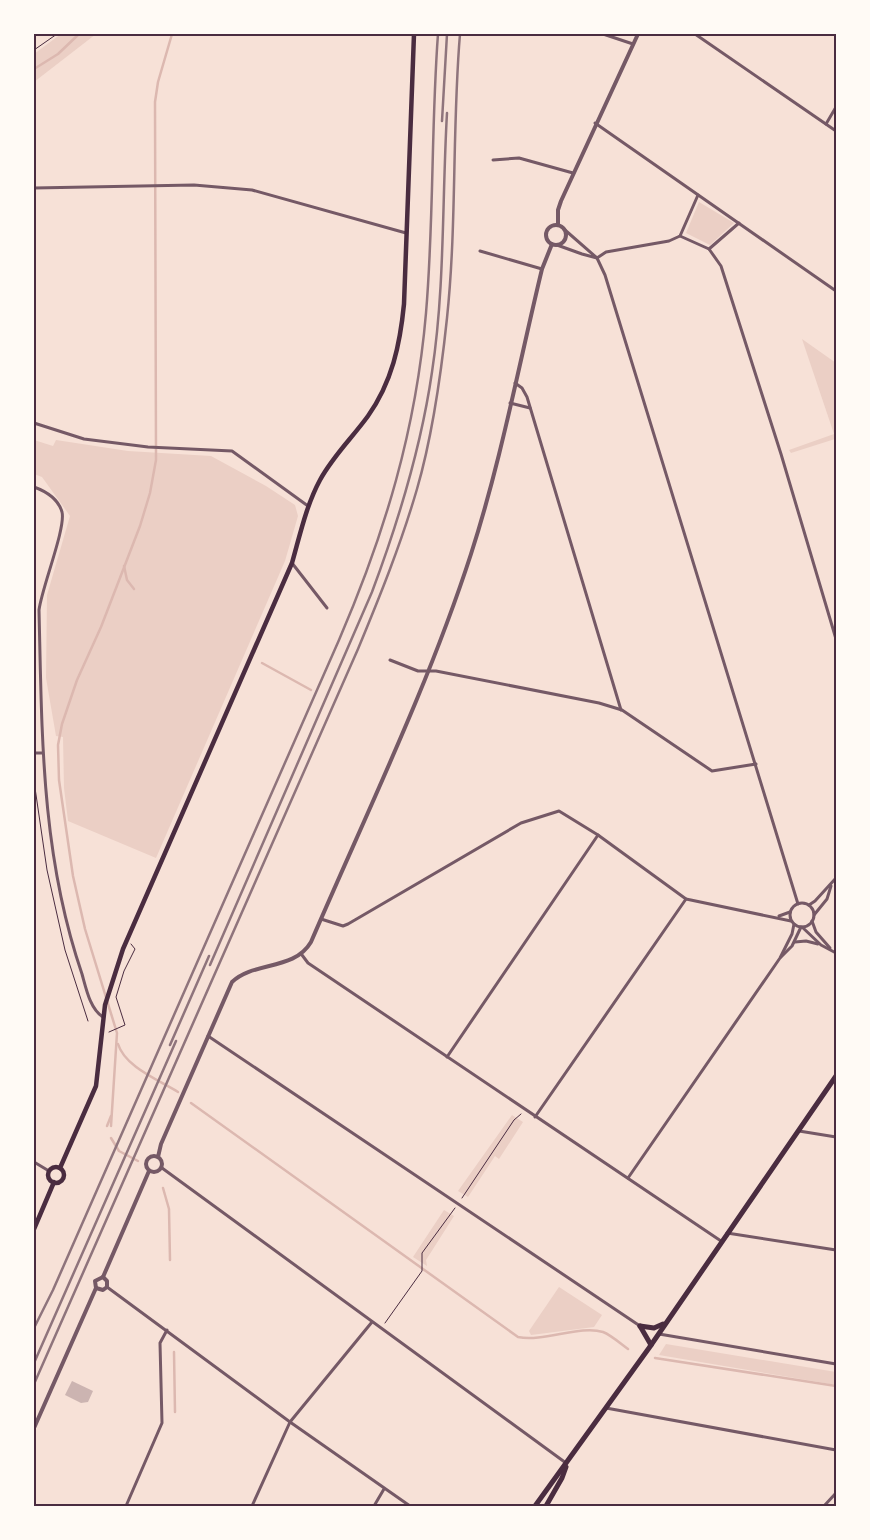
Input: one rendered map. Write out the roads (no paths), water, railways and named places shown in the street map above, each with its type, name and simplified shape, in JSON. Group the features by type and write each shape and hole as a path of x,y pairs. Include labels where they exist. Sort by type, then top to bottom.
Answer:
{"main road":[{"path":"60,1168 96,1086 105,1005 129,935 292,564 308,506 331,461 367,417 390,377 399,347 402,327 414,34"},
{"path":"535,1506 650,1346 836,1076"},
{"path":"54,1182 49,1178 49,1171 52,1168 60,1168"},
{"path":"54,1182 61,1180 64,1176 60,1168"},
{"path":"34,1229 54,1182"},
{"path":"640,1326 654,1328 666,1322"},
{"path":"640,1326 650,1346"},
{"path":"546,1506 562,1478 566,1464"}],"street":[{"path":"603,34 633,44"},
{"path":"558,225 558,210 573,173 638,34"},
{"path":"695,34 836,131"},
{"path":"826,124 836,107"},
{"path":"595,123 836,291"},
{"path":"493,160 519,158 573,173"},
{"path":"34,188 194,185 252,190 406,232"},
{"path":"598,258 606,252 669,241 680,236 698,195"},
{"path":"708,249 739,224"},
{"path":"598,258 555,244 546,238 547,231 551,226 558,225 565,230 598,258 605,275 798,904"},
{"path":"158,1157 161,1144 227,992 236,978 302,955 311,942 428,671 450,614 482,517 542,269 555,244 565,239 565,230"},
{"path":"680,236 708,249 718,260 724,273 836,639"},
{"path":"480,251 542,269"},
{"path":"515,383 525,392 622,710"},
{"path":"510,403 530,409"},
{"path":"34,423 84,439 152,447 232,452 308,506"},
{"path":"34,487 45,490 62,511 62,522 43,586 39,610 42,753 45,798 56,873 72,946 91,1001 97,1012 103,1017"},
{"path":"292,564 327,608"},
{"path":"390,660 418,671 428,671 599,703 622,710 712,771 756,764"},
{"path":"34,753 42,753"},
{"path":"320,919 336,924 348,924 521,822 558,811 598,834 686,899 793,922 802,927 821,945"},
{"path":"447,1057 598,834"},
{"path":"780,958 795,942 802,927 812,921 827,899 836,878"},
{"path":"798,904 809,905 831,886"},
{"path":"535,1117 686,899"},
{"path":"776,917 790,912 798,904"},
{"path":"809,905 814,916"},
{"path":"628,1178 780,958 792,934 793,922 790,912"},
{"path":"812,921 816,932 834,951"},
{"path":"795,942 809,941 834,951"},
{"path":"302,955 308,963 721,1241"},
{"path":"208,1036 640,1326"},
{"path":"798,1130 836,1137"},
{"path":"153,1156 158,1157 162,1160 162,1168 156,1173 150,1171 146,1166 147,1161 153,1156"},
{"path":"34,1162 49,1171"},
{"path":"162,1168 566,1464"},
{"path":"34,1428 96,1288 95,1281 102,1277 150,1171"},
{"path":"727,1232 836,1250"},
{"path":"102,1277 107,1282 107,1287 384,1490 410,1506"},
{"path":"96,1288 102,1290 107,1287"},
{"path":"252,1506 290,1422 372,1322"},
{"path":"126,1506 162,1423 160,1343 167,1330"},
{"path":"658,1333 836,1364"},
{"path":"606,1408 836,1450"},
{"path":"374,1506 384,1490"},
{"path":"824,1506 836,1493"}],"waterway":[{"path":"34,69 58,54 79,34"},
{"path":"111,1126 117,1033 85,929 73,876 59,780 58,745 62,724 77,680 101,627 140,526 150,493 156,460 155,102 158,82 172,34"},
{"path":"124,566 127,580 134,589"},
{"path":"262,663 311,690"},
{"path":"118,1044 128,1060 135,1066 178,1092"},
{"path":"191,1103 518,1337 539,1337 594,1330 606,1333 628,1349"},
{"path":"107,1126 111,1116"},
{"path":"111,1138 119,1151 138,1161"},
{"path":"163,1188 169,1209 170,1260"},
{"path":"174,1352 175,1412"},
{"path":"655,1358 836,1386"}],"railway":[{"path":"34,1328 53,1290 339,640 356,600 384,520 396,480 415,398 426,313 438,34"},
{"path":"442,121 447,34"},
{"path":"34,1384 358,649 390,570 411,509 423,468 432,426 447,318 452,247 460,34"},
{"path":"210,965 372,592 408,483 422,428 436,340 441,275 447,113"},
{"path":"170,1045 209,956"},
{"path":"34,1363 176,1041"}]}
